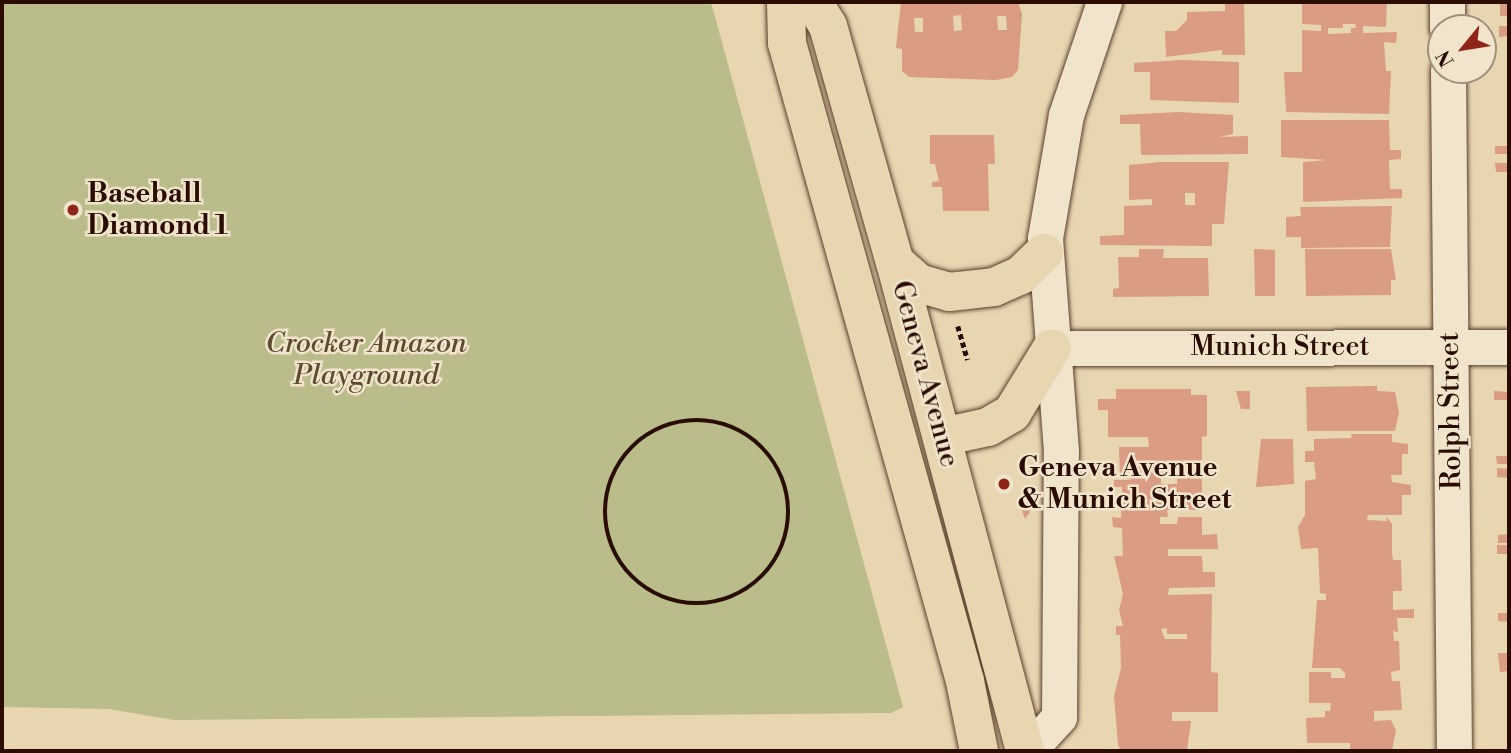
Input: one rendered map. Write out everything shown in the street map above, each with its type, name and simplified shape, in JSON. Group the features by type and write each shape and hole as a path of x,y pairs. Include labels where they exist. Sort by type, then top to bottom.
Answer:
{"main road":[{"name":"Geneva Avenue","path":"786,2 787,43 962,670 979,751"},
{"name":"Geneva Avenue","path":"813,2 828,26 895,262 1026,751"},
{"path":"895,262 918,283 949,292 994,288 1021,275 1044,253"},
{"path":"942,437 988,426 1012,413 1052,348"}],"street":[{"path":"1026,751 1059,717 1060,452 1044,253 1066,115 1104,2"},
{"name":"Rolph Street","path":"1448,84 1454,751"},
{"name":"Munich Street","path":"1052,348 1509,347"}],"path":[{"path":"957,321 968,360"},
{"path":"702,419 744,433 771,457 784,482 788,530 779,556 756,584 727,600 684,604 649,592 627,574 605,527 604,504 617,465 642,437 674,422 702,419"}],"green space":[{"name":"Crocker Amazon Playground","path":"2,2 711,2 903,707 891,713 174,720 109,709 2,707"}],"building":[{"path":"901,2 1018,2 1022,14 1018,70 1012,77 996,80 909,77 902,71 902,49 896,48","holes":["961,15 962,30 954,31 953,16","997,16 1006,16 1007,30 998,30","914,18 923,18 923,32 915,32"]},
{"path":"1225,2 1244,2 1245,55 1222,55 1222,50 1166,57 1165,31 1176,31 1187,20 1187,12 1225,11"},
{"path":"1302,2 1387,2 1386,27 1363,26 1363,33 1397,32 1396,43 1384,42 1386,71 1391,71 1389,114 1286,112 1284,72 1302,72 1302,30 1321,31 1321,25 1302,24","holes":["1343,24 1355,24 1356,28 1351,28 1351,33 1328,34 1328,28 1343,28"]},
{"path":"1500,2 1509,2 1509,16 1500,16"},
{"path":"1499,26 1509,26 1509,36 1499,37"},
{"path":"1181,60 1239,62 1239,103 1150,100 1150,72 1134,72 1134,63"},
{"path":"1178,112 1233,115 1233,134 1219,137 1248,136 1248,154 1141,155 1140,124 1120,124 1120,115"},
{"path":"1281,120 1389,120 1390,150 1401,150 1401,159 1389,160 1390,189 1402,189 1402,198 1303,202 1303,162 1327,160 1281,157"},
{"path":"930,135 994,135 995,164 988,164 989,211 943,211 942,187 932,187 932,182 939,181 935,164 930,164"},
{"path":"1495,146 1509,146 1509,154 1495,154"},
{"path":"1229,162 1224,224 1212,224 1212,246 1100,245 1100,236 1124,235 1124,206 1152,205 1152,199 1129,200 1129,165","holes":["1185,193 1195,193 1195,205 1185,205"]},
{"path":"1495,163 1509,163 1509,197 1507,172 1496,172"},
{"path":"1392,206 1390,247 1301,248 1301,237 1286,237 1286,217 1301,216 1300,207"},
{"path":"1139,249 1164,249 1163,258 1208,258 1209,296 1113,297 1113,289 1119,288 1118,257 1139,257"},
{"path":"1254,249 1275,250 1275,296 1255,296"},
{"path":"1305,249 1391,249 1396,280 1391,280 1391,295 1306,296"},
{"path":"1377,386 1377,391 1395,392 1399,413 1395,431 1307,431 1306,387"},
{"path":"1116,389 1191,389 1191,395 1207,395 1207,436 1202,437 1202,510 1167,510 1168,517 1160,517 1160,524 1177,524 1178,517 1202,517 1202,535 1217,534 1218,549 1168,549 1168,556 1202,556 1203,572 1215,572 1215,587 1169,588 1168,595 1212,594 1211,672 1218,673 1218,712 1172,712 1172,721 1191,721 1187,751 1121,751 1118,745 1114,696 1121,668 1120,635 1116,635 1116,626 1123,626 1119,610 1123,594 1114,556 1123,556 1122,528 1113,527 1112,517 1121,518 1122,487 1114,487 1114,480 1133,480 1120,478 1119,447 1149,447 1148,437 1108,437 1108,410 1098,410 1098,399 1116,399","holes":["1161,477 1177,478 1177,484 1161,484","1167,628 1167,634 1187,634 1187,639 1165,639 1161,629"]},
{"path":"1236,391 1250,391 1250,409 1241,409"},
{"path":"1494,391 1509,392 1509,400 1494,400"},
{"path":"1351,434 1392,434 1392,442 1408,444 1408,454 1402,454 1402,475 1391,475 1392,482 1411,485 1411,495 1402,495 1402,515 1368,515 1367,520 1387,521 1386,516 1392,524 1393,560 1401,560 1402,591 1393,591 1393,610 1414,609 1414,618 1397,618 1398,632 1393,631 1394,641 1399,641 1400,670 1391,672 1392,681 1400,681 1402,710 1374,711 1374,721 1391,720 1396,730 1392,751 1350,751 1350,743 1307,743 1306,718 1325,717 1325,711 1330,711 1331,703 1309,703 1309,672 1331,672 1331,678 1345,678 1345,673 1340,668 1312,668 1317,600 1326,600 1326,594 1320,593 1318,548 1301,549 1298,527 1305,515 1305,481 1316,479 1314,462 1305,462 1305,451 1314,451 1314,439 1352,438"},
{"path":"1261,439 1293,439 1294,484 1256,487"},
{"path":"1496,456 1509,456 1509,464 1497,464"},
{"path":"1497,468 1509,469 1509,478 1497,477"},
{"path":"1025,496 1030,512 1025,519 1019,502"},
{"path":"1509,534 1509,543 1498,543 1498,535"},
{"path":"1497,545 1509,545 1509,554 1497,554"},
{"path":"1498,613 1509,613 1509,622 1498,621"},
{"path":"1498,653 1509,653 1509,671 1500,672"}],"place":[{"name":"Baseball Diamond 1","path":"73,210"},
{"name":"Geneva Avenue & Munich Street","path":"1004,484"}]}
